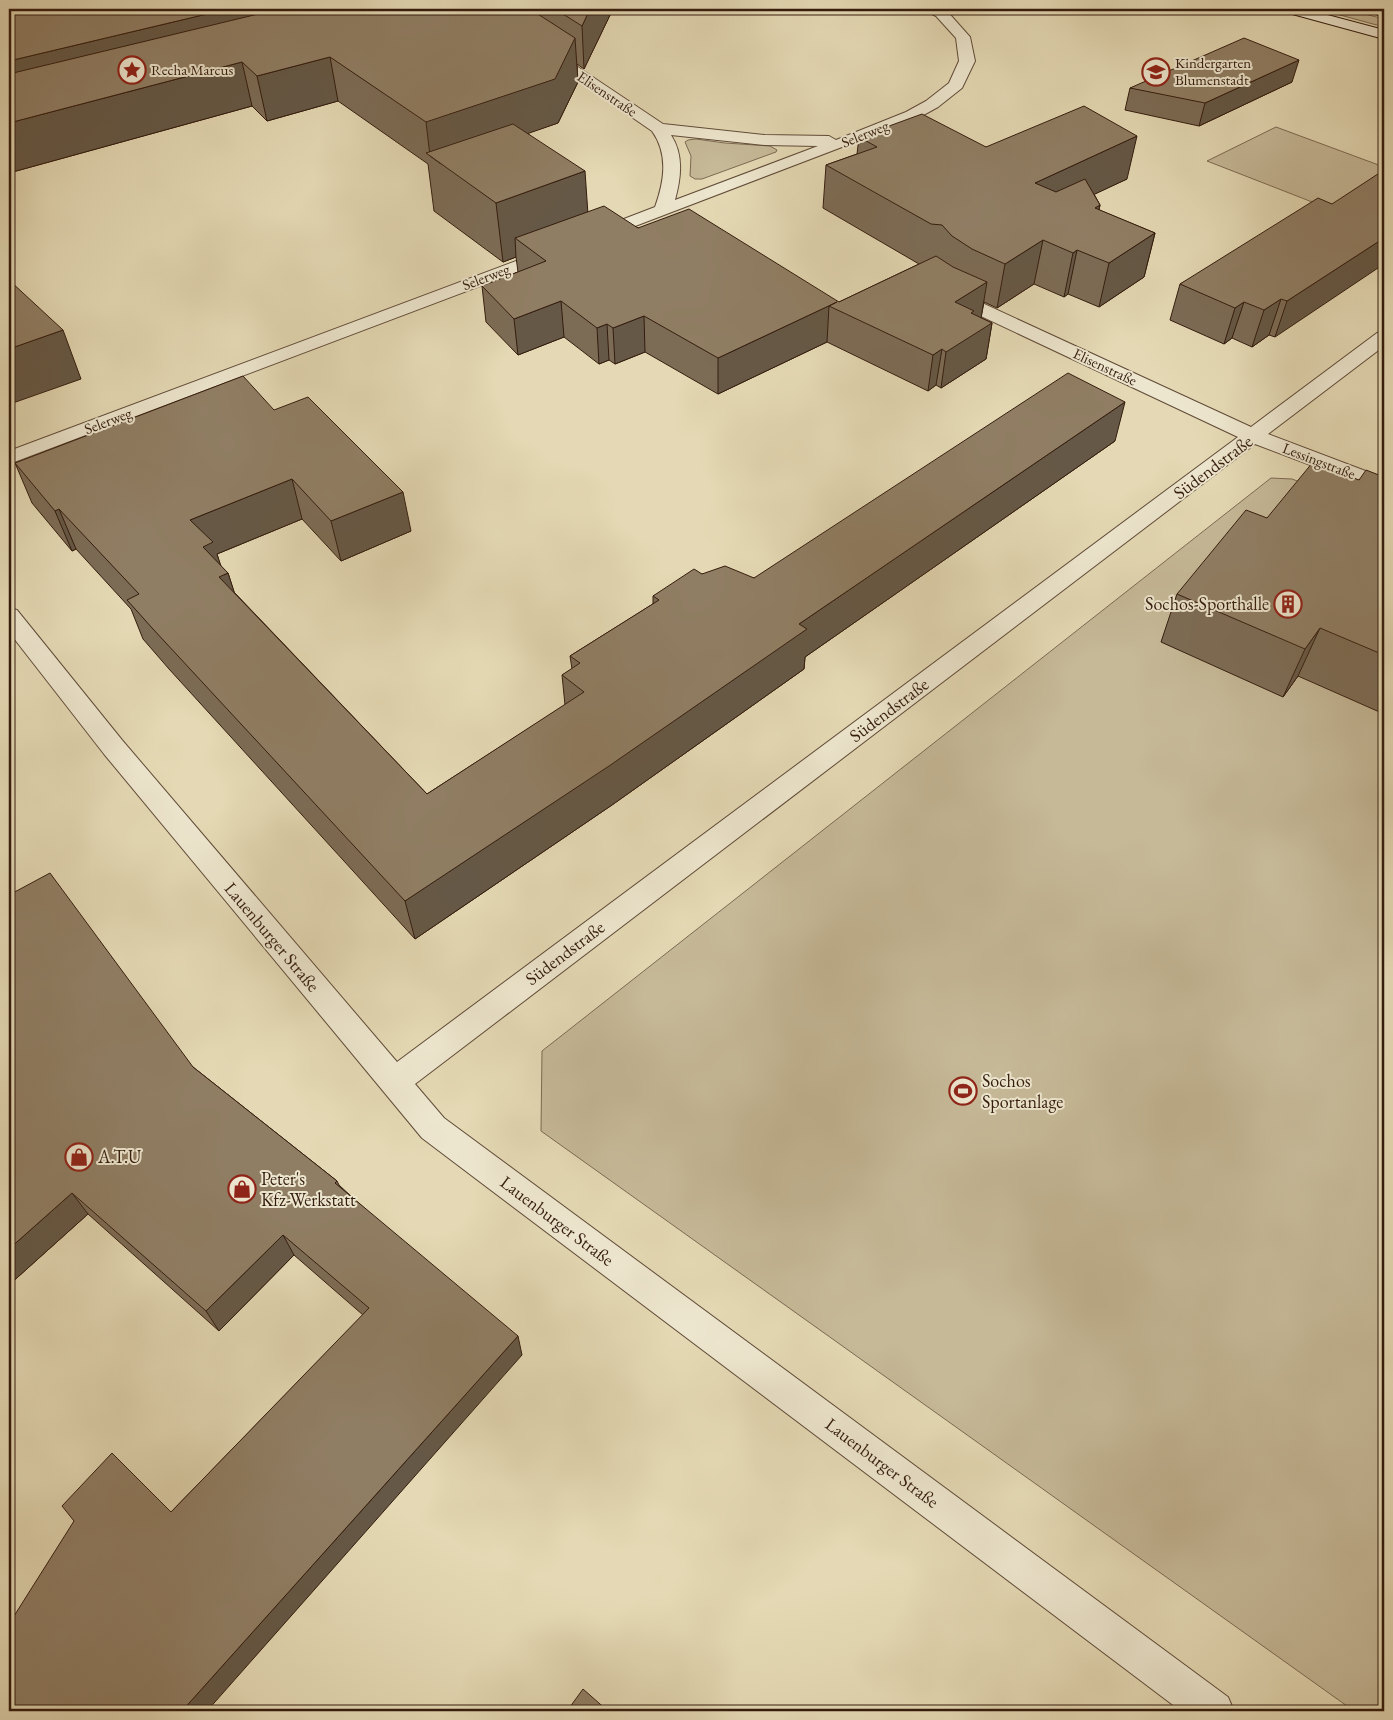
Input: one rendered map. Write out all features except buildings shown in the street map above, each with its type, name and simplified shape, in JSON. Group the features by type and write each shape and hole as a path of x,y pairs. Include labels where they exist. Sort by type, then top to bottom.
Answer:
{"street":[{"name":"Elisenstraße","path":"482,9 658,128 667,138 672,152 671,188 663,211"},
{"name":"Selerweg","path":"9,458 912,115 932,104 956,85 967,61 963,37 941,13 933,9"},
{"path":"1290,9 1384,35"},
{"path":"1371,9 1384,12"},
{"name":"Elisenstraße","path":"658,128 731,138 810,142 850,140"},
{"name":"Elisenstraße","path":"956,297 1253,436"},
{"name":"Südendstraße","path":"394,1082 1384,337"},
{"name":"Lessingstraße","path":"1253,436 1384,486"},
{"name":"Lauenburger Straße","path":"9,616 113,747 433,1128 1214,1711"}],"shaded area":[{"path":"1318,9 1346,9 1384,19 1384,27"},
{"path":"1276,127 1384,167 1384,230 1207,161"},
{"path":"696,139 770,146 777,150 776,152 702,179 695,179 690,176 691,156 685,142"},
{"name":"Sochos Sportanlage","path":"1271,478 1292,479 1384,514 1384,1711 1354,1711 541,1131 542,1051"}],"place":[{"name":"Recha Marcus","path":"132,70"},
{"name":"Kindergarten Blumenstadt","path":"1156,72"},
{"name":"Sochos-Sporthalle","path":"1288,604"},
{"name":"Sochos Sportanlage","path":"963,1091"},
{"name":"A.T.U","path":"79,1157"},
{"name":"Peter's Kfz-Werkstatt","path":"242,1189"}]}
